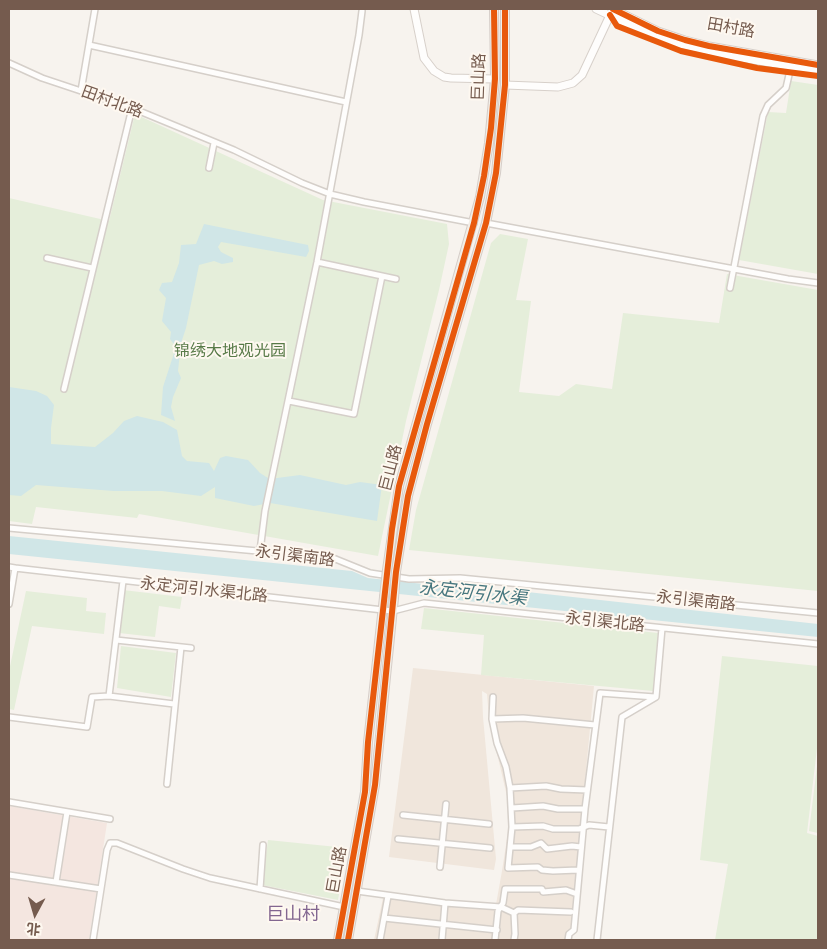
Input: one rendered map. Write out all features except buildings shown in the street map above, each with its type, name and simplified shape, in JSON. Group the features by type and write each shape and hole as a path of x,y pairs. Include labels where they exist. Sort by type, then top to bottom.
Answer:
{"main road":[{"path":"414,9 424,58 434,70 444,77 494,79"},
{"name":"巨山路","path":"338,940 365,792 368,742 384,597 399,486 474,223 487,161 494,79 494,9"},
{"name":"巨山路","path":"348,940 375,785 396,572 408,496 427,424 486,223 496,173 505,85 505,9"},
{"path":"596,9 612,11 658,31 685,40 818,65"},
{"path":"505,85 558,87 573,83 582,75 612,11"},
{"path":"612,11 643,31 674,43 768,64 818,71"}],"street":[{"path":"81,91 95,9"},
{"path":"260,551 265,511 330,194 362,11"},
{"path":"89,45 346,102"},
{"name":"田村北路","path":"9,63 42,78 132,108 234,150 330,194 474,223"},
{"path":"730,288 763,116 768,105 786,88 790,66"},
{"path":"64,389 132,108"},
{"path":"208,168 214,143"},
{"path":"486,223 818,283"},
{"path":"48,258 92,268"},
{"path":"317,262 396,279"},
{"path":"289,401 354,414 382,276"},
{"name":"永引渠南路","path":"9,528 333,558 370,573 409,579 460,578 818,613"},
{"name":"永定河引水渠北路","path":"9,567 393,611"},
{"path":"9,604 16,568"},
{"path":"109,696 122,581"},
{"name":"永引渠北路","path":"393,611 424,603 818,644"},
{"path":"656,697 662,628"},
{"path":"116,640 191,648"},
{"path":"167,784 174,704 177,697 182,647"},
{"path":"568,940 569,934 574,930 578,870 600,693 656,697"},
{"path":"9,717 87,727 92,697 109,696 174,704"},
{"path":"597,940 622,717 656,697"},
{"path":"493,698 492,720 506,767 512,808 508,868 538,867 542,870 553,871 578,870"},
{"path":"492,720 523,718 595,725"},
{"path":"510,788 546,786 560,789 588,790"},
{"path":"9,802 110,819"},
{"path":"440,867 446,804"},
{"path":"512,808 543,806 558,809 585,809"},
{"path":"56,882 67,812"},
{"path":"403,814 489,824"},
{"path":"512,827 543,826 553,829 579,829 589,825 609,827"},
{"path":"398,839 490,848"},
{"path":"92,940 107,850 110,843 117,843 183,870 210,878 344,907"},
{"path":"510,847 531,847 541,843 547,850 572,846 581,847"},
{"path":"260,888 263,845"},
{"path":"9,875 101,889"},
{"path":"495,940 498,911 503,903 505,888 542,888 543,892 566,890 577,894"},
{"path":"357,891 446,903 501,907 514,913"},
{"path":"380,940 388,896"},
{"path":"442,940 446,903"},
{"path":"514,913 518,910 571,912"},
{"path":"514,913 514,940"},
{"path":"384,918 497,930"}],"shaded area":[{"path":"413,668 594,686 570,940 374,940 383,898 495,910 508,832 509,805 489,719 487,694 482,691 496,859 494,870 389,857"},
{"path":"9,806 107,823 89,940 9,940"}],"green space":[{"path":"791,81 818,85 818,274 739,260 768,112 786,113"},
{"name":"锦绣大地观光园","path":"135,114 323,200 447,224 449,244 406,421 378,556 139,514 137,518 36,507 32,524 9,521 9,198 109,221"},
{"path":"500,234 528,239 516,300 531,301 519,392 559,396 576,384 612,389 623,313 719,323 727,274 818,290 818,591 409,550 416,510 491,243"},
{"path":"123,590 182,597 180,609 159,606 155,637 119,633"},
{"path":"26,591 87,598 86,611 106,613 104,634 32,626 14,710 9,709 9,671"},
{"path":"424,608 658,633 653,691 481,675 484,635 421,629"},
{"path":"121,646 176,653 171,697 117,688"},
{"path":"722,656 818,666 818,740 807,833 818,836 818,940 715,940 728,864 700,860"},
{"path":"818,758 818,833 809,831"},
{"path":"268,840 347,848 338,900 262,885"}],"water":[{"path":"204,224 308,245 309,251 306,257 221,242 218,247 221,252 233,258 233,262 222,264 214,261 199,265 181,343 178,371 181,378 171,407 175,421 161,415 163,387 176,347 170,339 171,332 162,321 166,298 159,290 162,283 172,282 179,263 181,245 196,244"},
{"path":"9,387 36,391 47,396 54,405 51,444 95,447 113,433 124,421 137,416 163,422 177,430 182,456 187,461 209,463 214,471 220,458 226,456 248,460 260,473 268,478 300,475 346,485 360,482 382,485 377,521 270,503 254,506 215,498 215,487 201,496 162,491 114,491 36,485 21,496 9,495"},
{"name":"永定河引水渠","path":"9,536 352,571 368,578 452,587 473,586 818,624 818,637 9,554"}],"cycle path":[{"path":"338,940 365,792 368,742 392,529 399,486 474,223 484,176 491,128 495,79 494,9"},
{"path":"348,940 375,785 396,572 408,496 427,424 486,223 496,173 505,85 505,9"},
{"path":"613,9 658,31 685,40 818,65"},
{"path":"610,15 617,26 681,51 757,68 818,76"}],"district":[{"name":"巨山村","path":"293,915"}]}
